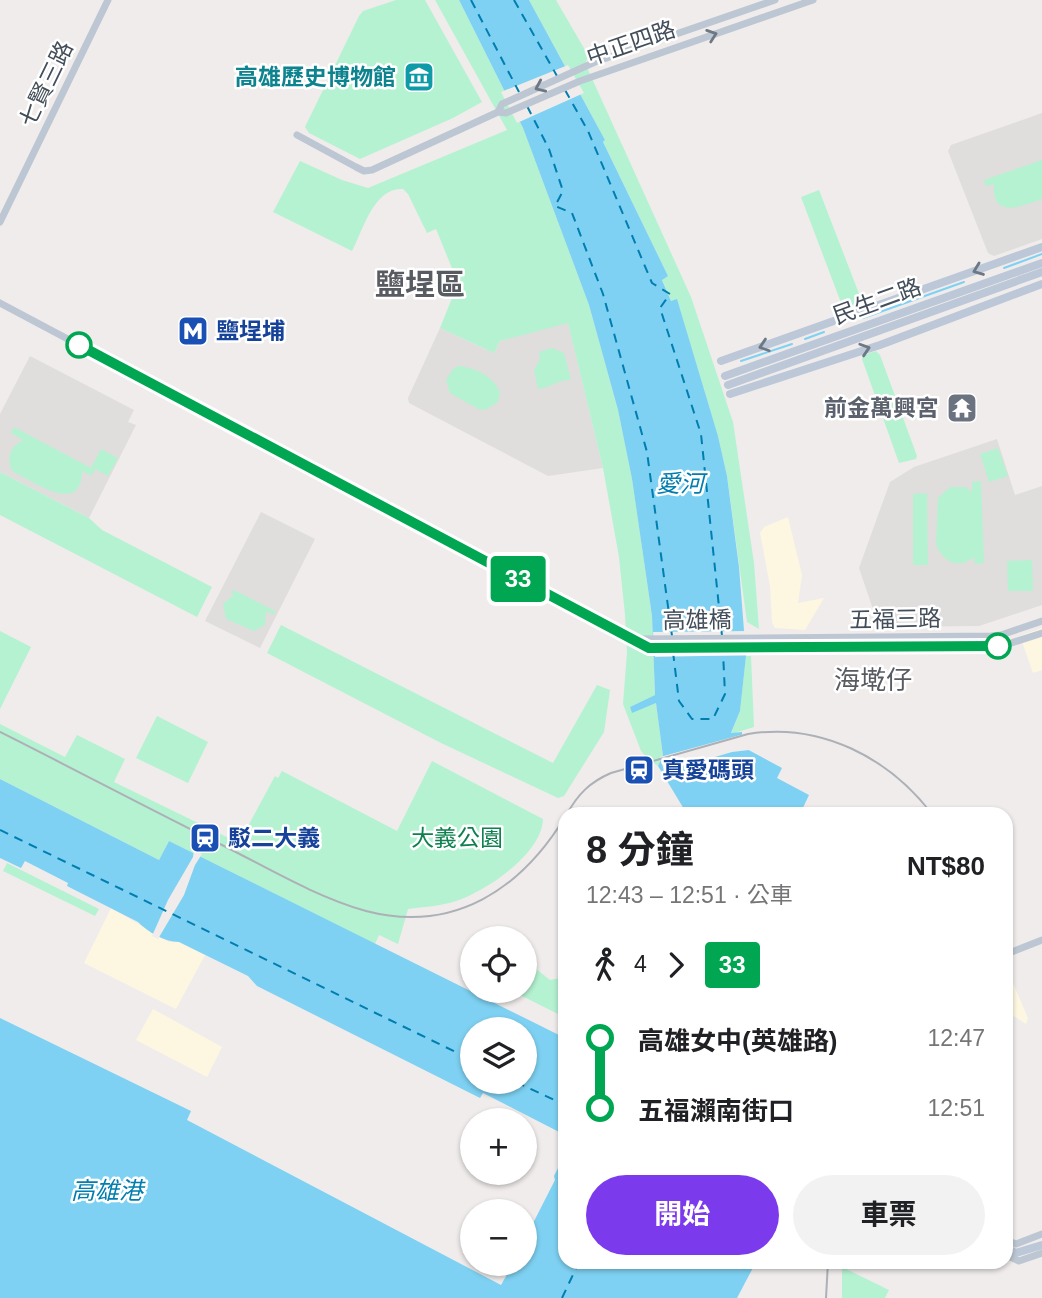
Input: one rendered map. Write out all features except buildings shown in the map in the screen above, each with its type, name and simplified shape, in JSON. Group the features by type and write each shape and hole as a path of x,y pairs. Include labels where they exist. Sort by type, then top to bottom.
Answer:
{"main road":[{"path":"721,361 1042,247"},
{"name":"民生二路","path":"728,385 1042,263"},
{"name":"民生二路","path":"728,385 1042,272"},
{"path":"728,385 880,345 1042,284"},
{"path":"1013,1251 1017,1253 1042,1245"}],"street":[{"name":"七賢三路","path":"0,222 108,0"},
{"name":"中正四路","path":"498,112 505,102 595,62 775,0"},
{"name":"中正四路","path":"498,112 511,111 580,81 813,0"},
{"path":"297,135 356,167 372,170 498,112"},
{"path":"0,303 632,639 649,644"},
{"name":"五福三路","path":"746,639 991,636 1042,621"},
{"name":"五福三路","path":"746,648 992,647 1042,633"},
{"name":"高雄橋","path":"649,644 746,639"},
{"name":"高雄橋","path":"649,644 746,648"},
{"path":"1013,951 1042,940"},
{"path":"1013,1243 1042,1234"},
{"path":"1013,1258 1019,1261 1042,1253"}],"shaded area":[{"path":"1042,113 1042,239 994,256 988,253 948,151 951,145"},
{"path":"568,322 603,468 548,476 409,403 408,398 440,328 494,353 500,341"},
{"path":"30,356 134,410 128,422 136,425 89,518 0,472 0,414"},
{"path":"997,439 1015,495 1042,486 1042,605 979,626 879,627 859,568 890,482 914,467"},
{"path":"261,512 315,539 260,648 205,621"},
{"path":"788,517 802,575 798,603 824,598 805,630 775,628 772,622 770,586 760,533 764,527"},
{"path":"1042,628 1042,670 1033,673 1020,636"},
{"path":"111,908 169,942 179,942 205,955 176,1009 84,963"},
{"path":"1013,983 1028,1018 1026,1024 1013,1016"},
{"path":"153,1009 222,1047 207,1077 136,1040"}],"green space":[{"path":"396,0 425,0 482,102 453,118 360,159 309,133 305,127 359,16 363,11"},
{"path":"435,0 459,0 523,128 589,305 618,410 632,479 652,616 655,695 630,707 632,712 656,703 663,756 658,766 641,751 623,704 627,652 619,557 603,468 568,323 500,341 494,353 440,328 458,283 436,229 427,233 403,189 393,190 377,202 352,251 273,212 300,161 342,180 368,188 507,130"},
{"path":"529,0 556,0 585,50 588,58 585,63 691,297 733,422 754,563 759,629 747,622 727,476 718,436 677,300 671,301 662,279 668,276 603,142 605,140"},
{"path":"1042,160 1042,199 1009,208 997,203 994,184 986,186 984,180"},
{"path":"819,190 863,304 851,308 843,308 801,197"},
{"path":"552,348 564,353 571,380 538,389 534,370 540,359 539,352"},
{"path":"876,351 880,355 916,459 899,463 862,359 864,355"},
{"path":"458,366 471,368 494,382 500,393 498,402 485,410 478,409 450,393 446,380"},
{"path":"14,427 91,468 101,449 118,458 108,476 95,469 91,476 82,471 80,485 74,492 54,492 12,471 10,453 23,440 11,433"},
{"path":"998,448 1008,476 989,482 980,454"},
{"path":"0,472 89,518 102,530 212,587 197,617 0,515"},
{"path":"981,481 984,563 975,564 974,557 963,563 952,562 942,555 936,544 938,498 950,487 965,487 972,492 972,482"},
{"path":"927,493 928,565 913,565 913,494"},
{"path":"1032,560 1033,591 1008,591 1007,561"},
{"path":"234,590 275,611 274,615 266,611 265,625 254,631 226,619 223,604 234,595 231,593"},
{"name":"大義公園","path":"281,625 553,763 597,685 610,690 604,732 564,796 558,798 441,743 267,653"},
{"path":"0,631 31,647 0,709"},
{"path":"746,656 751,656 754,727 731,734 740,711"},
{"path":"157,716 208,742 188,783 136,758"},
{"path":"0,724 65,757 77,735 125,759 114,782 239,843 275,776 278,778 282,771 397,831 432,761 543,819 540,832 523,858 496,880 456,901 408,909 398,944 379,935 375,944 169,841 159,860 0,779"},
{"path":"7,863 99,909 95,916 3,871"},
{"path":"537,970 550,980 558,978 558,1014 536,1003"},
{"path":"842,1269 889,1290 885,1298 842,1298"}],"water":[{"name":"愛河","path":"459,0 529,0 605,140 603,142 668,276 662,280 671,301 677,299 718,436 727,476 739,567 746,656 740,711 731,733 742,732 743,747 782,768 777,778 809,795 803,807 683,807 658,766 663,756 656,703 632,713 630,707 655,695 652,616 632,479 618,410 589,305 523,128"},
{"path":"0,779 159,860 169,841 460,986 460,1003 495,1003 523,1017 460,1017 460,1088 257,986 248,976 179,942 157,936 138,922 25,861 21,868 0,858"},
{"name":"高雄港","path":"0,1018 191,1111 187,1120 460,1263 460,1276 484,1276 501,1285 506,1276 537,1276 537,1215 555,1180 558,1168 558,1269 752,1269 737,1298 0,1298"},
{"path":"537,1024 558,1035 558,1131 537,1121 537,1108 512,1108 485,1094 537,1094"}],"pier":[{"path":"568,65 584,93 517,123 501,92"},
{"path":"748,631 748,655 655,657 653,632"},
{"path":"744,734 749,750 732,752 665,774 660,757"},
{"path":"194,850 202,854 184,895 158,939 152,936 168,900 193,857"}],"waterway":[{"path":"1004,268 1042,254"},
{"path":"863,318 964,282"},
{"path":"805,339 824,332"},
{"path":"741,361 792,344"}],"ferry route":[{"path":"471,0 519,92"},
{"path":"514,0 557,76"},
{"path":"565,90 588,131 652,283 670,294 660,308 701,434 722,636"},
{"path":"527,106 549,149 563,191 555,206 572,213 603,294 647,452 672,636"},
{"path":"673,652 679,701 692,719 713,719 725,694 723,652"},
{"path":"0,830 460,1054"},
{"path":"537,1092 558,1102"},
{"path":"562,1298 576,1269"}],"tram line":[{"path":"0,732 311,890 366,911 398,917 428,916 456,910 482,900 528,865 558,827"},
{"path":"572,807 585,789 611,773 748,734 775,732 827,739 851,749 895,776 926,807"},
{"path":"826,1298 828,1269"}],"bus line":[{"name":"33","path":"79,345 649,648 998,646"}],"place":[{"name":"高雄歷史博物館","path":"419,77"},
{"name":"鹽埕埔","path":"193,331"},
{"name":"前金萬興宮","path":"962,408"},
{"name":"真愛碼頭","path":"639,770"},
{"name":"駁二大義","path":"205,838"}],"district":[{"name":"鹽埕區","path":"420,285"},
{"name":"海墘仔","path":"873,680"}]}
